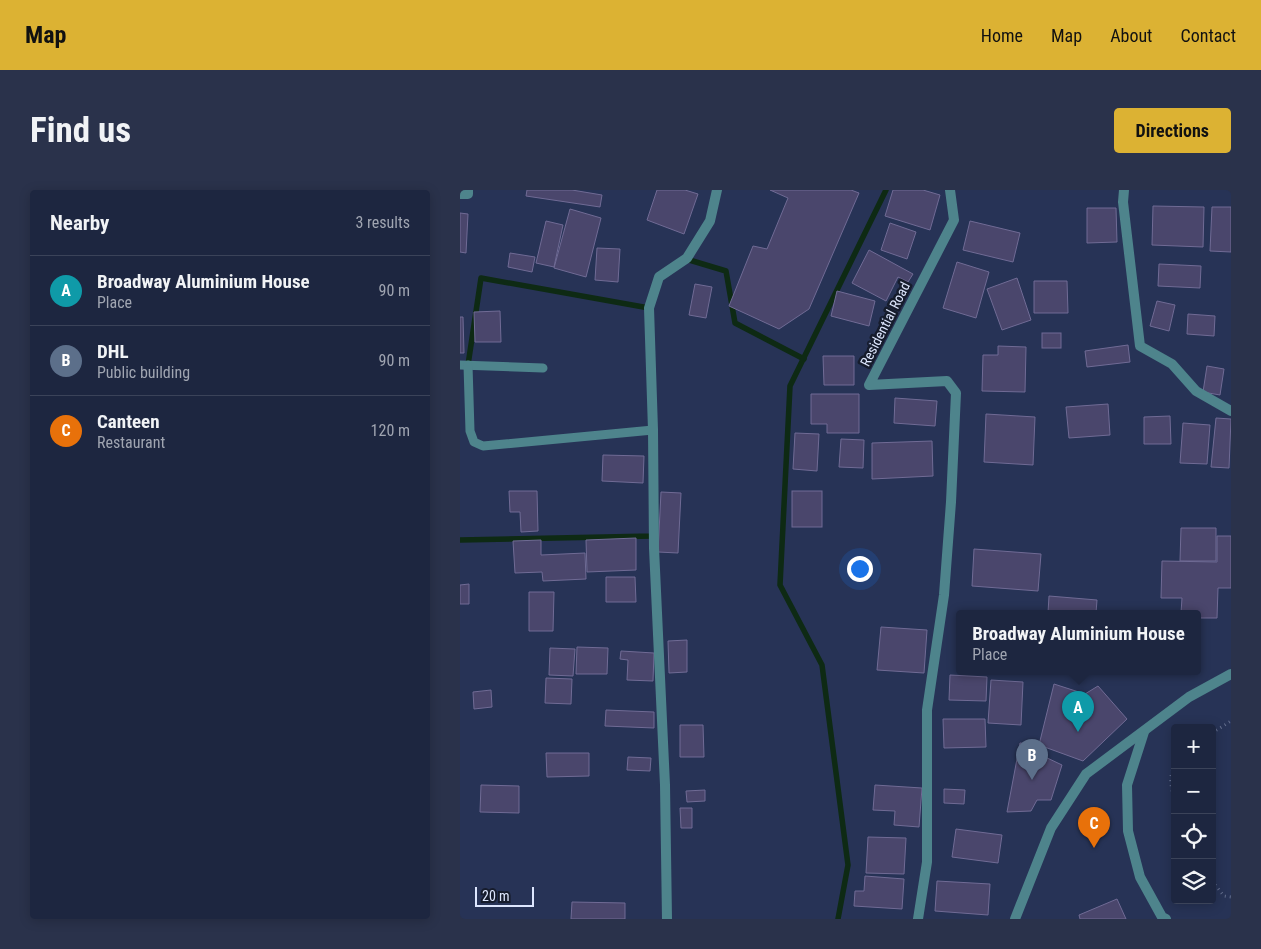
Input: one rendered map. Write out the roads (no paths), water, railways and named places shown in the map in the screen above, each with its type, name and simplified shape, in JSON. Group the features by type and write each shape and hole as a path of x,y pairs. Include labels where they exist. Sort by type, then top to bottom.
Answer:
{"street":[{"path":"460,194 468,194 468,190"},
{"path":"667,919 665,785 654,548 649,308 659,277 687,258 710,221 717,190"},
{"name":"Residential Road","path":"918,919 927,862 927,710 944,595 956,392 947,381 869,385 954,220 950,190"},
{"path":"1124,190 1140,346 1172,364 1196,390 1231,411"},
{"path":"1015,919 1051,828 1086,774 1189,697 1231,674"},
{"path":"1144,732 1127,785 1128,831 1140,877 1163,918"}],"lane":[{"path":"544,368 464,365 470,431 474,442 482,446 653,430"}],"waterway":[{"path":"838,919 848,865 822,665 780,585 790,386 886,190"},
{"path":"686,259 726,271 735,323 804,359"},
{"path":"465,365 468,365 481,278 650,307"},
{"path":"460,540 652,536 652,532"}],"place":[{"name":"Broadway Aluminium House","path":"1078,732"},
{"name":"DHL","path":"1032,780"},
{"name":"Canteen","path":"1094,848"}]}
